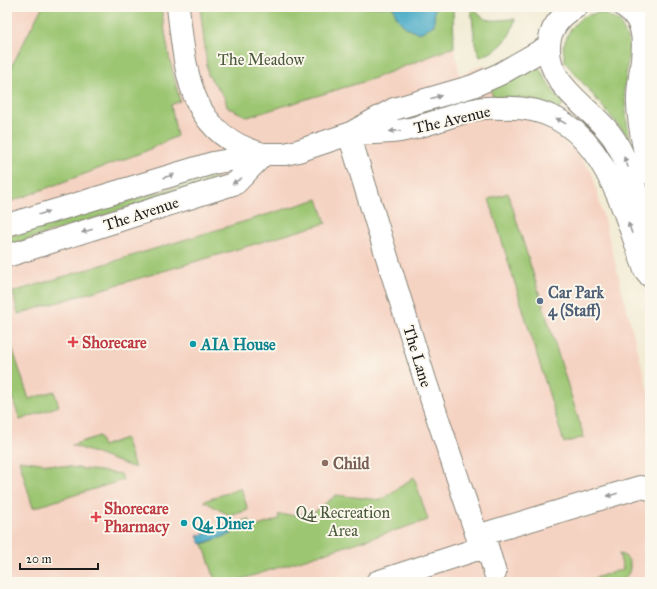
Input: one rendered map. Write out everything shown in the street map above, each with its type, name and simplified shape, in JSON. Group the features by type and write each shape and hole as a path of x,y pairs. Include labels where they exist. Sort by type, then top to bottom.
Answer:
{"street":[{"path":"178,7 185,62 191,90 197,103 205,116 220,133 240,146 264,154"},
{"path":"575,7 557,23 549,38 548,56 554,73 563,85 607,129 626,160 650,244"},
{"path":"633,9 638,17 643,33 644,48 637,88 638,120 650,173"},
{"name":"The Avenue","path":"7,225 213,162 264,154 285,154 298,151 349,134 394,109 473,86 500,74 549,46"},
{"path":"637,88 650,68"},
{"name":"The Avenue","path":"349,134 400,131 479,109 512,107 530,109 549,115 578,132 593,149 605,168 615,186 645,270 650,276"},
{"name":"The Lane","path":"349,134 425,380 482,541 495,573"},
{"name":"The Avenue","path":"7,256 236,183 264,154"},
{"path":"377,582 482,541 640,487 650,489"}],"shaded area":[{"path":"7,7 200,7 208,75 225,98 248,117 372,79 454,47 460,76 484,64 498,113 526,118 552,132 576,152 592,173 650,398 650,582 7,582"}],"green space":[{"path":"42,7 161,7 169,56 180,101 171,105 177,136 146,151 7,203 7,75"},
{"name":"The Meadow","path":"200,7 453,7 454,47 372,79 248,117 227,107 225,98 208,75"},
{"path":"471,7 474,7 482,17 487,19 515,19 510,33 503,43 493,51 480,57 475,44"},
{"path":"600,12 620,22 630,45 624,90 630,139 565,62 563,46 571,28 582,17"},
{"path":"537,64 552,90 564,102 560,109 527,99 493,97 490,88"},
{"path":"212,176 217,179 7,246 7,237"},
{"path":"508,193 584,437 564,443 489,199"},
{"path":"318,199 326,223 18,314 13,292"},
{"path":"7,332 29,399 54,391 59,406 20,420 7,382"},
{"path":"99,436 103,446 125,438 135,468 72,445"},
{"path":"19,460 121,474 123,480 33,508"},
{"name":"Q4 Recreation Area","path":"414,477 428,520 233,582 216,582 203,544 231,534 228,525 240,532 249,529 241,521 249,519 252,528 279,519 278,515 312,514 336,495 381,500"},
{"path":"241,488 248,510 230,516 204,501"},
{"path":"619,554 623,555 629,560 629,572 626,577 613,582 605,583 583,582 623,569"}],"water":[{"path":"393,7 435,7 434,25 420,33 410,30 397,17"},
{"path":"228,525 232,534 201,544 197,536"}],"place":[{"name":"Car Park 4 (Staff)","path":"540,301"},
{"name":"Shorecare","path":"73,342"},
{"name":"AIA House","path":"193,344"},
{"name":"Child","path":"325,463"},
{"name":"Shorecare Pharmacy","path":"96,517"},
{"name":"Q4 Diner","path":"184,523"}]}
